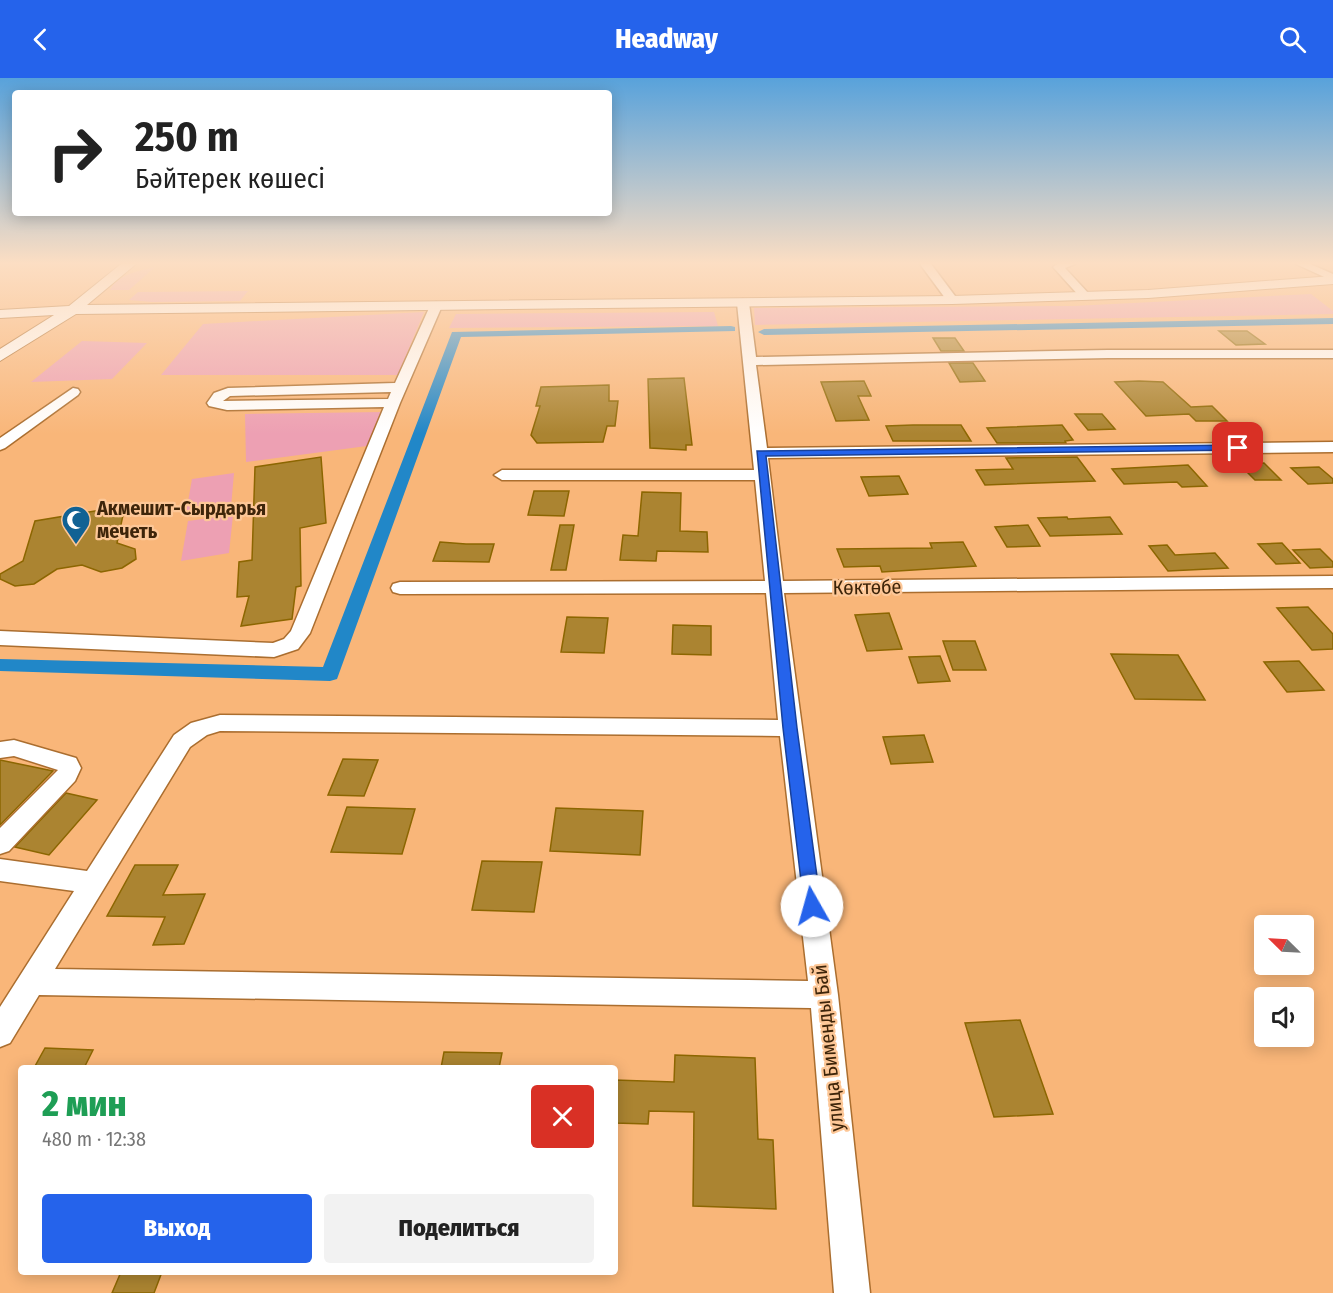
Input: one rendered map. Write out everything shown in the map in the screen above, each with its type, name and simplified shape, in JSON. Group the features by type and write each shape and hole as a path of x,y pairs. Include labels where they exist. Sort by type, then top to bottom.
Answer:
{"main road":[{"path":"23,321 32,323 37,332"},
{"path":"0,356 55,321"}],"street":[{"path":"0,638 274,650 291,644 300,633 393,403 430,321"},
{"name":"улица Бименды Бай","path":"745,321 790,728 824,995 852,1293"},
{"path":"749,361 1108,354 1333,354"},
{"path":"393,403 227,406 214,403 222,393 236,391 386,390 402,386"},
{"path":"0,445 74,392"},
{"path":"502,475 761,464 1333,447"},
{"name":"Көктөбе","path":"400,588 1333,582"},
{"path":"0,1033 182,741 199,729 220,723 790,728"},
{"path":"0,750 14,748 68,764 70,768 67,775 0,844"},
{"path":"0,870 93,883"},
{"path":"33,982 824,995"}],"shaded area":[{"path":"264,321 420,321 398,375 161,375 203,324"},
{"path":"453,321 716,321 718,326 449,328"},
{"path":"755,321 981,321 755,325"},
{"path":"82,341 147,343 112,379 31,382"},
{"path":"383,412 367,446 246,462 245,414"},
{"path":"234,473 231,507 186,513 192,479"},
{"path":"233,515 229,553 181,561 188,521"}],"building":[{"path":"1219,331 1247,331 1265,344 1236,345"},
{"path":"933,338 955,338 964,351 941,351"},
{"path":"949,363 973,363 985,381 960,382"},
{"path":"684,378 692,445 686,445 686,450 650,448 648,379"},
{"path":"864,381 871,396 858,396 869,420 836,421 821,382"},
{"path":"1115,382 1163,382 1191,407 1212,406 1227,421 1196,421 1189,414 1146,416"},
{"path":"609,385 609,401 618,401 615,426 607,426 603,442 537,443 531,435 540,406 536,406 541,387"},
{"path":"1075,414 1102,414 1115,429 1088,430"},
{"path":"961,425 971,441 893,441 886,426"},
{"path":"1062,425 1073,440 1065,441 1066,443 997,443 987,428"},
{"path":"321,457 326,523 300,528 301,586 296,587 292,619 241,626 249,596 237,597 239,562 252,560 255,467"},
{"path":"1077,457 1095,481 985,485 976,470 1013,469 1006,458"},
{"path":"1264,463 1281,480 1255,480 1239,464"},
{"path":"1188,465 1207,486 1182,487 1177,482 1124,484 1112,469"},
{"path":"1319,467 1333,479 1333,483 1308,484 1291,468"},
{"path":"899,476 908,494 869,496 861,477"},
{"path":"534,491 569,491 564,516 528,515"},
{"path":"642,492 681,493 680,531 707,532 708,552 657,551 656,561 620,560 623,535 638,536"},
{"name":"Акмешит-Сырдарья мечеть","path":"125,506 117,543 135,549 136,559 122,568 101,572 82,565 57,569 34,584 15,586 0,579 0,574 23,561 35,521"},
{"path":"1067,517 1068,519 1110,517 1122,534 1050,536 1038,518"},
{"path":"560,525 574,525 566,570 551,570"},
{"path":"1028,525 1040,546 1007,547 995,527"},
{"path":"440,542 494,544 489,562 433,561"},
{"path":"963,542 976,566 882,572 880,566 844,567 837,549 932,548 930,543"},
{"path":"1282,543 1300,563 1276,564 1258,544"},
{"path":"1167,545 1175,555 1215,553 1228,568 1168,571 1149,546"},
{"path":"1320,549 1333,562 1333,567 1310,568 1293,550"},
{"path":"1308,607 1333,634 1333,649 1312,650 1277,608"},
{"path":"889,613 902,649 867,651 855,615"},
{"path":"567,617 608,618 604,653 561,652"},
{"path":"673,625 711,626 711,655 672,654"},
{"path":"943,641 975,641 986,670 953,670"},
{"path":"1111,654 1178,655 1205,700 1135,699"},
{"path":"940,656 950,681 918,683 909,657"},
{"path":"1299,661 1324,690 1287,692 1264,662"},
{"path":"924,735 933,762 891,764 883,737"},
{"path":"343,759 378,760 364,796 328,795"},
{"path":"0,760 53,771 0,825"},
{"path":"66,793 97,800 49,855 15,847"},
{"path":"347,807 415,809 402,854 331,852"},
{"path":"556,808 643,811 640,855 550,851"},
{"path":"482,861 542,862 534,912 472,910"},
{"path":"135,865 178,865 163,895 205,894 184,944 153,945 165,917 107,916"},
{"path":"1020,1020 1053,1114 994,1117 965,1023"},
{"path":"45,1048 93,1050 86,1065 36,1065"},
{"path":"444,1052 502,1053 500,1065 442,1065"},
{"path":"675,1055 755,1058 758,1139 773,1140 776,1209 693,1206 694,1112 649,1111 648,1124 618,1123 618,1080 674,1082"},
{"path":"120,1275 161,1275 154,1293 112,1293"}],"waterway":[{"path":"764,332 1333,321"},
{"path":"0,665 330,674 456,334 731,329"}],"place":[{"name":"Акмешит-Сырдарья мечеть","path":"76,546"}],"route":[{"path":"812,906 760,453 1238,448"}]}
